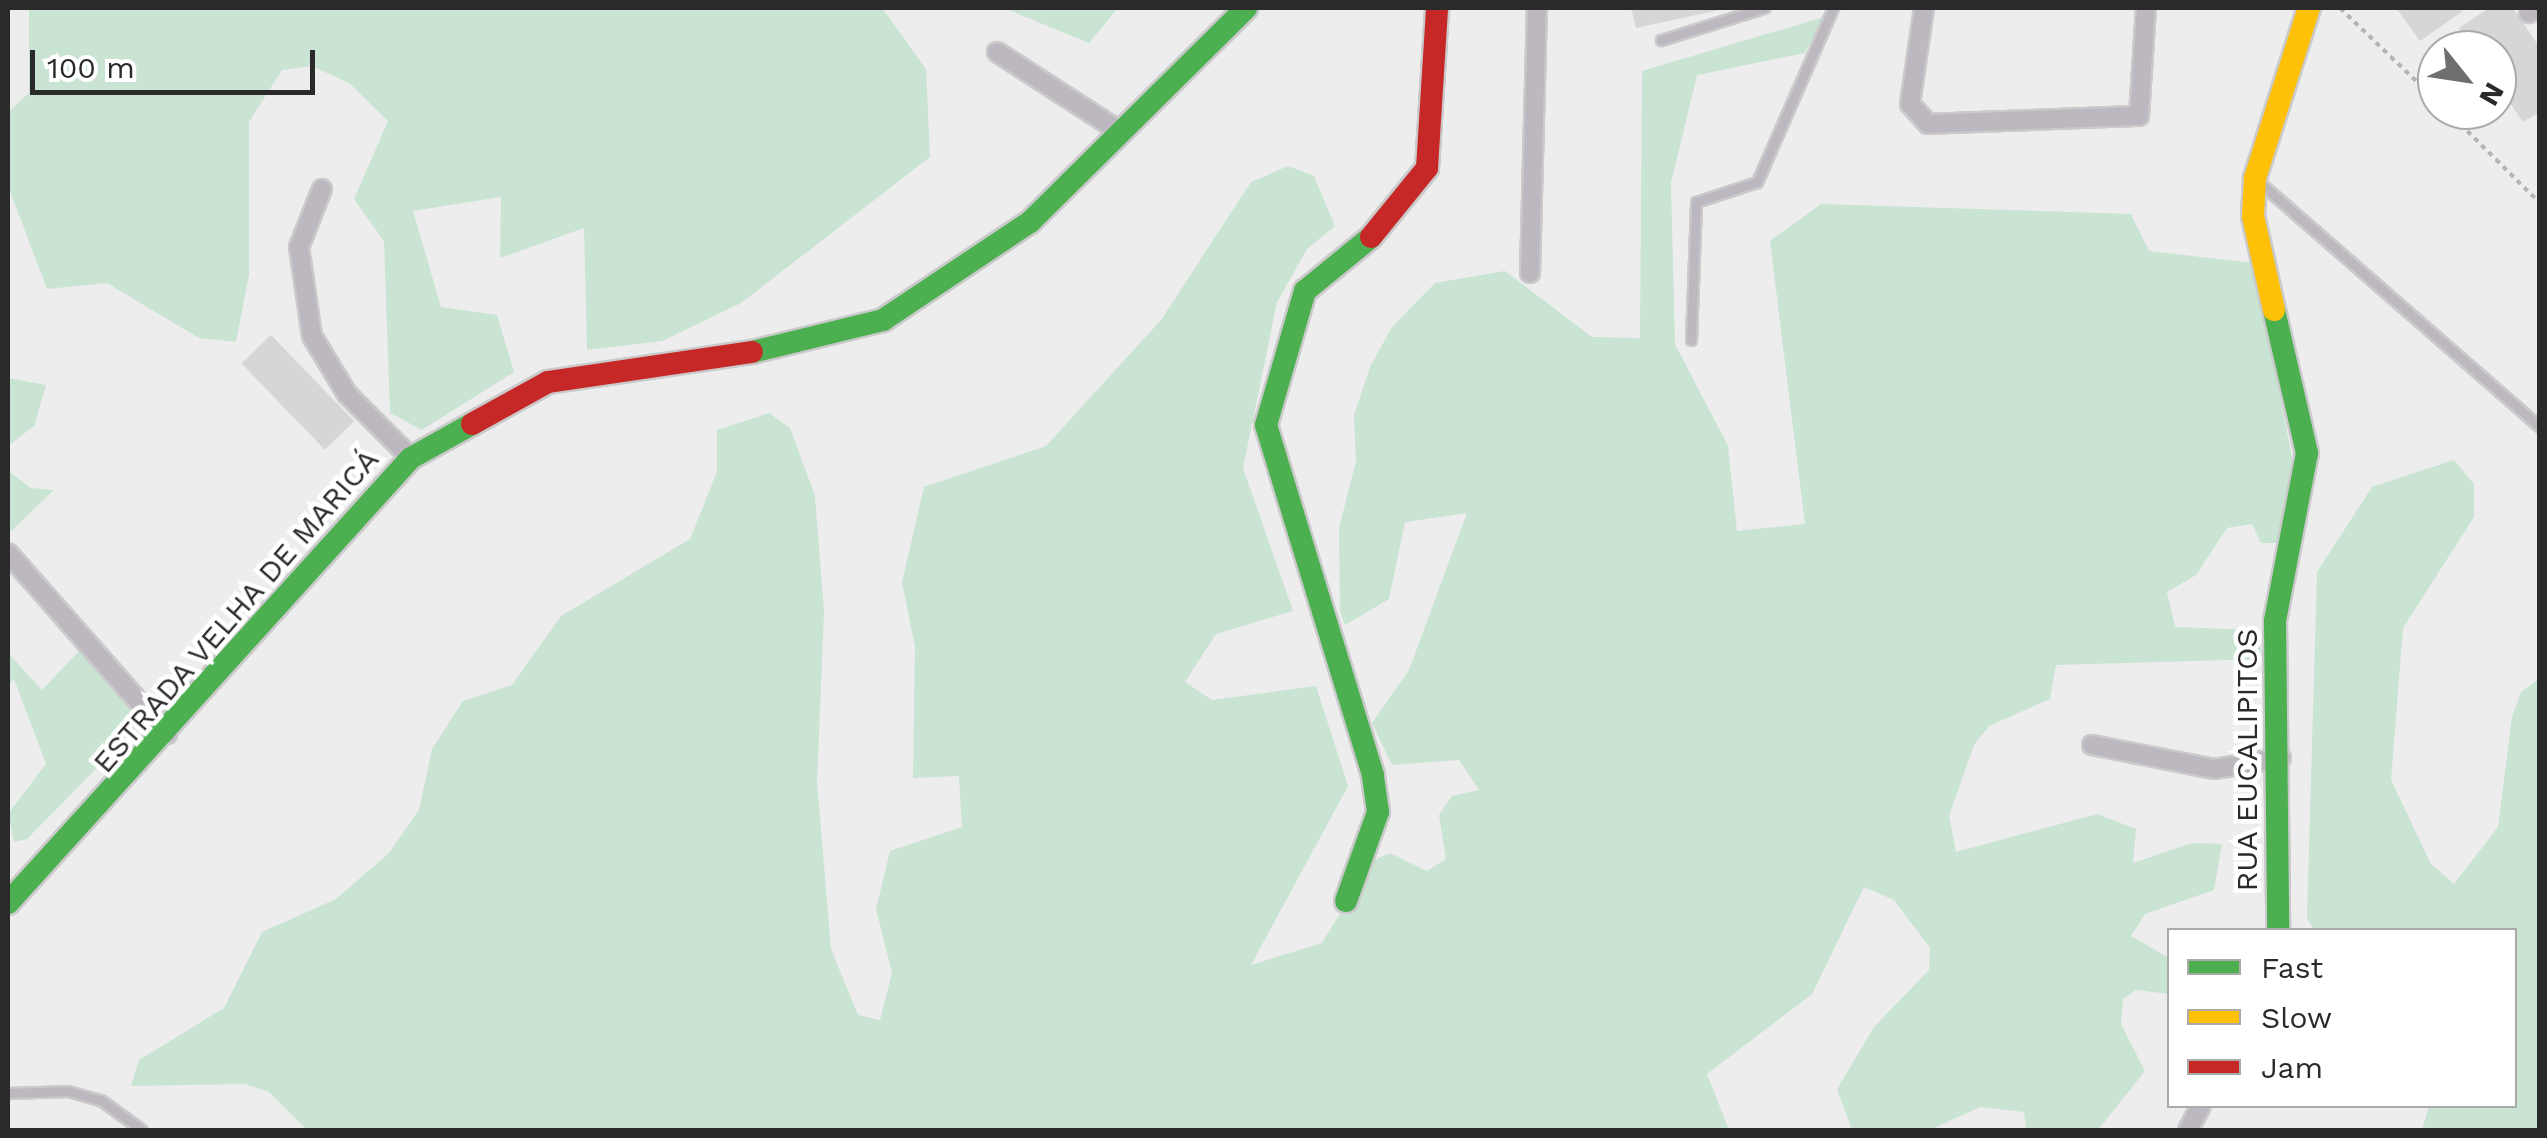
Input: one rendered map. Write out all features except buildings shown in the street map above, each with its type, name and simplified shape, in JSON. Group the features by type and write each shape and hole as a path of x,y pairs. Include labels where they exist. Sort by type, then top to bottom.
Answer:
{"street":[{"name":"ESTRADA VELHA DE MARICÁ","path":"8,903 167,734 411,458 548,382 729,358 883,320 1030,222 1246,8"},
{"path":"1346,901 1374,830 1372,775 1266,426 1305,291 1397,216 1427,168 1437,8"},
{"path":"1530,273 1537,8"},
{"path":"1924,8 1910,104 1928,124 2139,116 2146,8"},
{"name":"RUA EUCALIPITOS","path":"2278,928 2282,758 2275,620 2307,453 2253,216 2255,178 2309,8"},
{"path":"996,52 1122,132"},
{"path":"322,188 299,246 312,336 336,380 411,458"},
{"path":"8,553 167,734"},
{"path":"2092,745 2214,769 2282,758"},
{"path":"2188,1130 2200,1108"}],"lane":[{"path":"1661,40 1764,8"},
{"path":"1691,340 1696,202 1757,182 1832,8"},
{"path":"2255,178 2540,427"},
{"path":"8,1093 68,1090 102,1101 142,1130"}],"path":[{"path":"2340,8 2417,83"},
{"path":"2466,130 2540,203"}],"green space":[{"path":"29,8 882,8 926,69 930,157 741,303 662,341 587,350 584,228 500,258 501,197 413,211 441,307 497,315 514,372 422,430 390,413 384,241 354,199 388,121 349,83 312,66 282,70 249,122 249,275 236,342 199,338 107,283 47,289 8,186 8,112 29,93"},
{"path":"1004,8 1118,8 1089,43"},
{"path":"1824,17 1805,53 1697,75 1671,183 1675,344 1728,446 1737,531 1805,524 1770,241 1821,204 2131,214 2149,251 2254,263 2297,483 2277,543 2261,543 2252,524 2227,528 2196,575 2167,592 2175,627 2257,630 2263,659 2056,665 2050,699 1989,726 1974,745 1949,816 1956,852 2097,814 2136,829 2133,863 2192,843 2222,844 2214,890 2145,914 2131,936 2167,957 2167,994 2136,990 2123,999 2121,1024 2145,1071 2098,1130 2026,1130 2024,1112 1980,1107 1930,1130 1852,1130 1837,1089 1874,1027 1929,970 1930,948 1894,900 1864,887 1812,994 1707,1074 1729,1130 307,1130 269,1092 245,1084 131,1086 139,1060 224,1008 262,932 336,899 389,853 419,810 432,749 463,701 512,685 561,616 690,539 717,472 717,430 769,413 790,428 815,496 824,612 817,781 831,949 858,1015 880,1020 892,973 876,909 890,851 962,827 959,776 913,778 915,647 902,582 924,487 1046,446 1161,320 1251,182 1288,166 1314,176 1335,226 1307,249 1277,302 1243,468 1293,611 1216,634 1185,682 1212,700 1316,686 1348,786 1251,965 1322,943 1372,861 1390,853 1427,871 1446,859 1439,815 1452,796 1479,790 1459,760 1392,765 1372,723 1409,670 1467,513 1405,522 1389,599 1345,625 1340,611 1339,528 1356,461 1354,415 1371,365 1392,327 1435,283 1505,271 1592,337 1640,338 1642,71"},
{"path":"8,378 46,385 34,426 8,446"},
{"path":"2454,460 2474,484 2474,517 2403,628 2391,780 2431,864 2454,884 2498,827 2512,717 2521,692 2539,679 2539,1130 2422,1130 2428,1108 2517,1108 2517,928 2313,928 2307,918 2317,572 2372,487"},
{"path":"8,471 31,488 54,490 8,534"},
{"path":"80,650 144,720 27,839 14,842 8,814 46,764 14,679 8,686 8,653 42,690"}],"traffic: fast":[{"path":"752,352 883,320 1030,222 1246,8"},
{"path":"1346,901 1378,812 1373,775 1266,425 1305,291 1371,237"},
{"path":"2274,310 2307,453 2275,621 2278,928"},
{"path":"8,903 411,458 472,424"}],"traffic: slow":[{"path":"2274,310 2253,216 2255,178 2309,8"}],"traffic: jam":[{"path":"1371,237 1427,168 1437,8"},
{"path":"472,424 548,382 752,352"}]}
